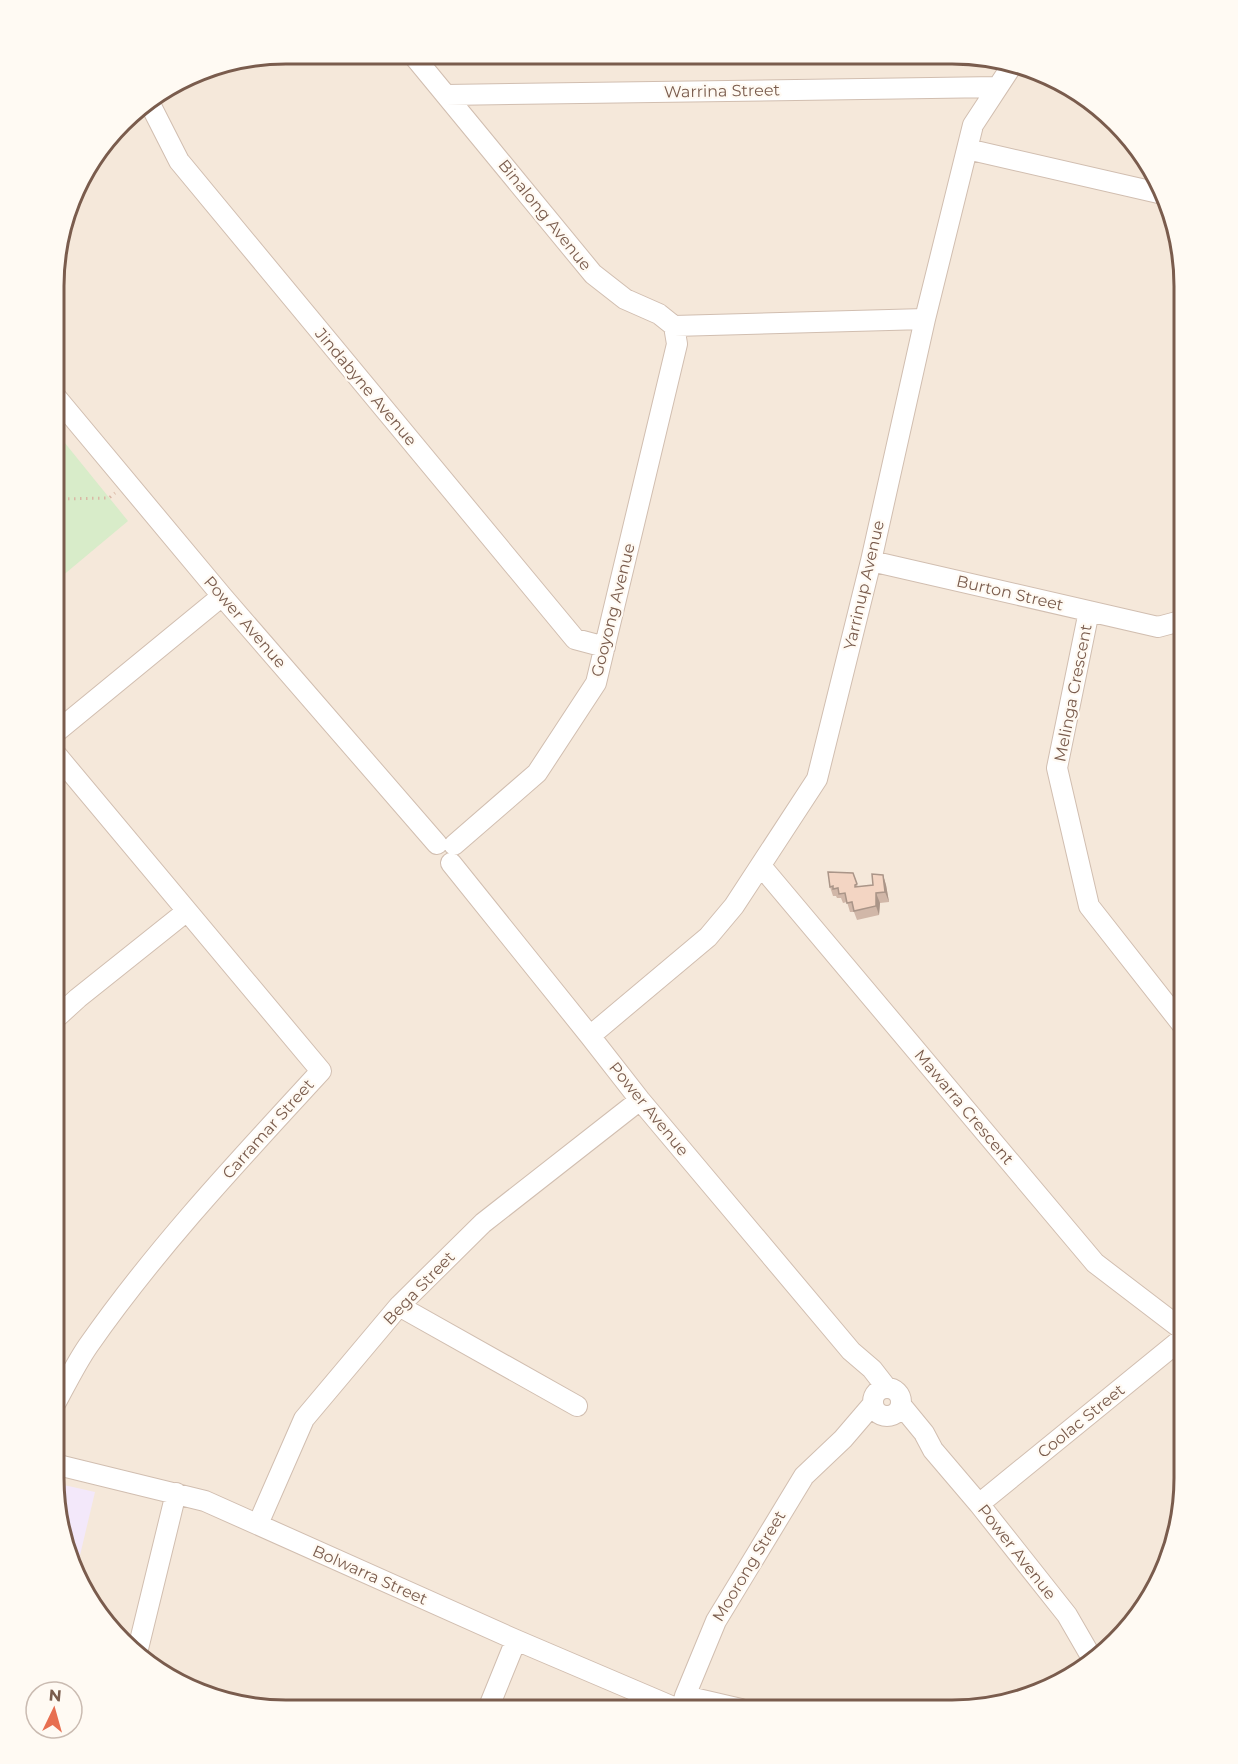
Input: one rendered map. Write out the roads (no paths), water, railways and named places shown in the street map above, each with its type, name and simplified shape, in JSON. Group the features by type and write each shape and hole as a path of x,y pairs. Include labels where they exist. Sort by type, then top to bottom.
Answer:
{"street":[{"name":"Binalong Avenue","path":"420,64 593,274 626,299 659,314 674,326"},
{"name":"Yarrinup Avenue","path":"590,1036 708,938 734,906 817,779 871,561 925,319 967,149 974,125 1008,72"},
{"name":"Warrina Street","path":"446,95 998,87"},
{"name":"Jindabyne Avenue","path":"153,109 179,161 575,639 605,647"},
{"path":"967,149 1153,192"},
{"path":"674,326 925,319"},
{"name":"Gooyong Avenue","path":"447,851 537,773 596,683 677,344 674,326"},
{"name":"Power Avenue","path":"64,407 222,596 447,851 640,1100 851,1351 857,1367 884,1404 933,1450 979,1504 1092,1649"},
{"name":"Burton Street","path":"871,561 1158,627 1174,623"},
{"path":"64,726 222,596"},
{"name":"Melinga Crescent","path":"1089,611 1057,768 1089,906 1174,1014"},
{"name":"Carramar Street","path":"64,764 321,1071 154,1257 86,1348 64,1388"},
{"name":"Mawarra Crescent","path":"761,866 1095,1263 1174,1323"},
{"path":"64,1011 187,911"},
{"name":"Bega Street","path":"258,1524 304,1419 399,1306 483,1223 640,1100"},
{"path":"399,1306 577,1406"},
{"name":"Coolac Street","path":"979,1504 1174,1345"},
{"name":"Moorong Street","path":"684,1700 716,1621 804,1476 884,1404"},
{"name":"Bolwarra Street","path":"64,1466 205,1501 516,1640 669,1700"},
{"path":"139,1643 176,1493"},
{"path":"492,1700 516,1640"}]}
